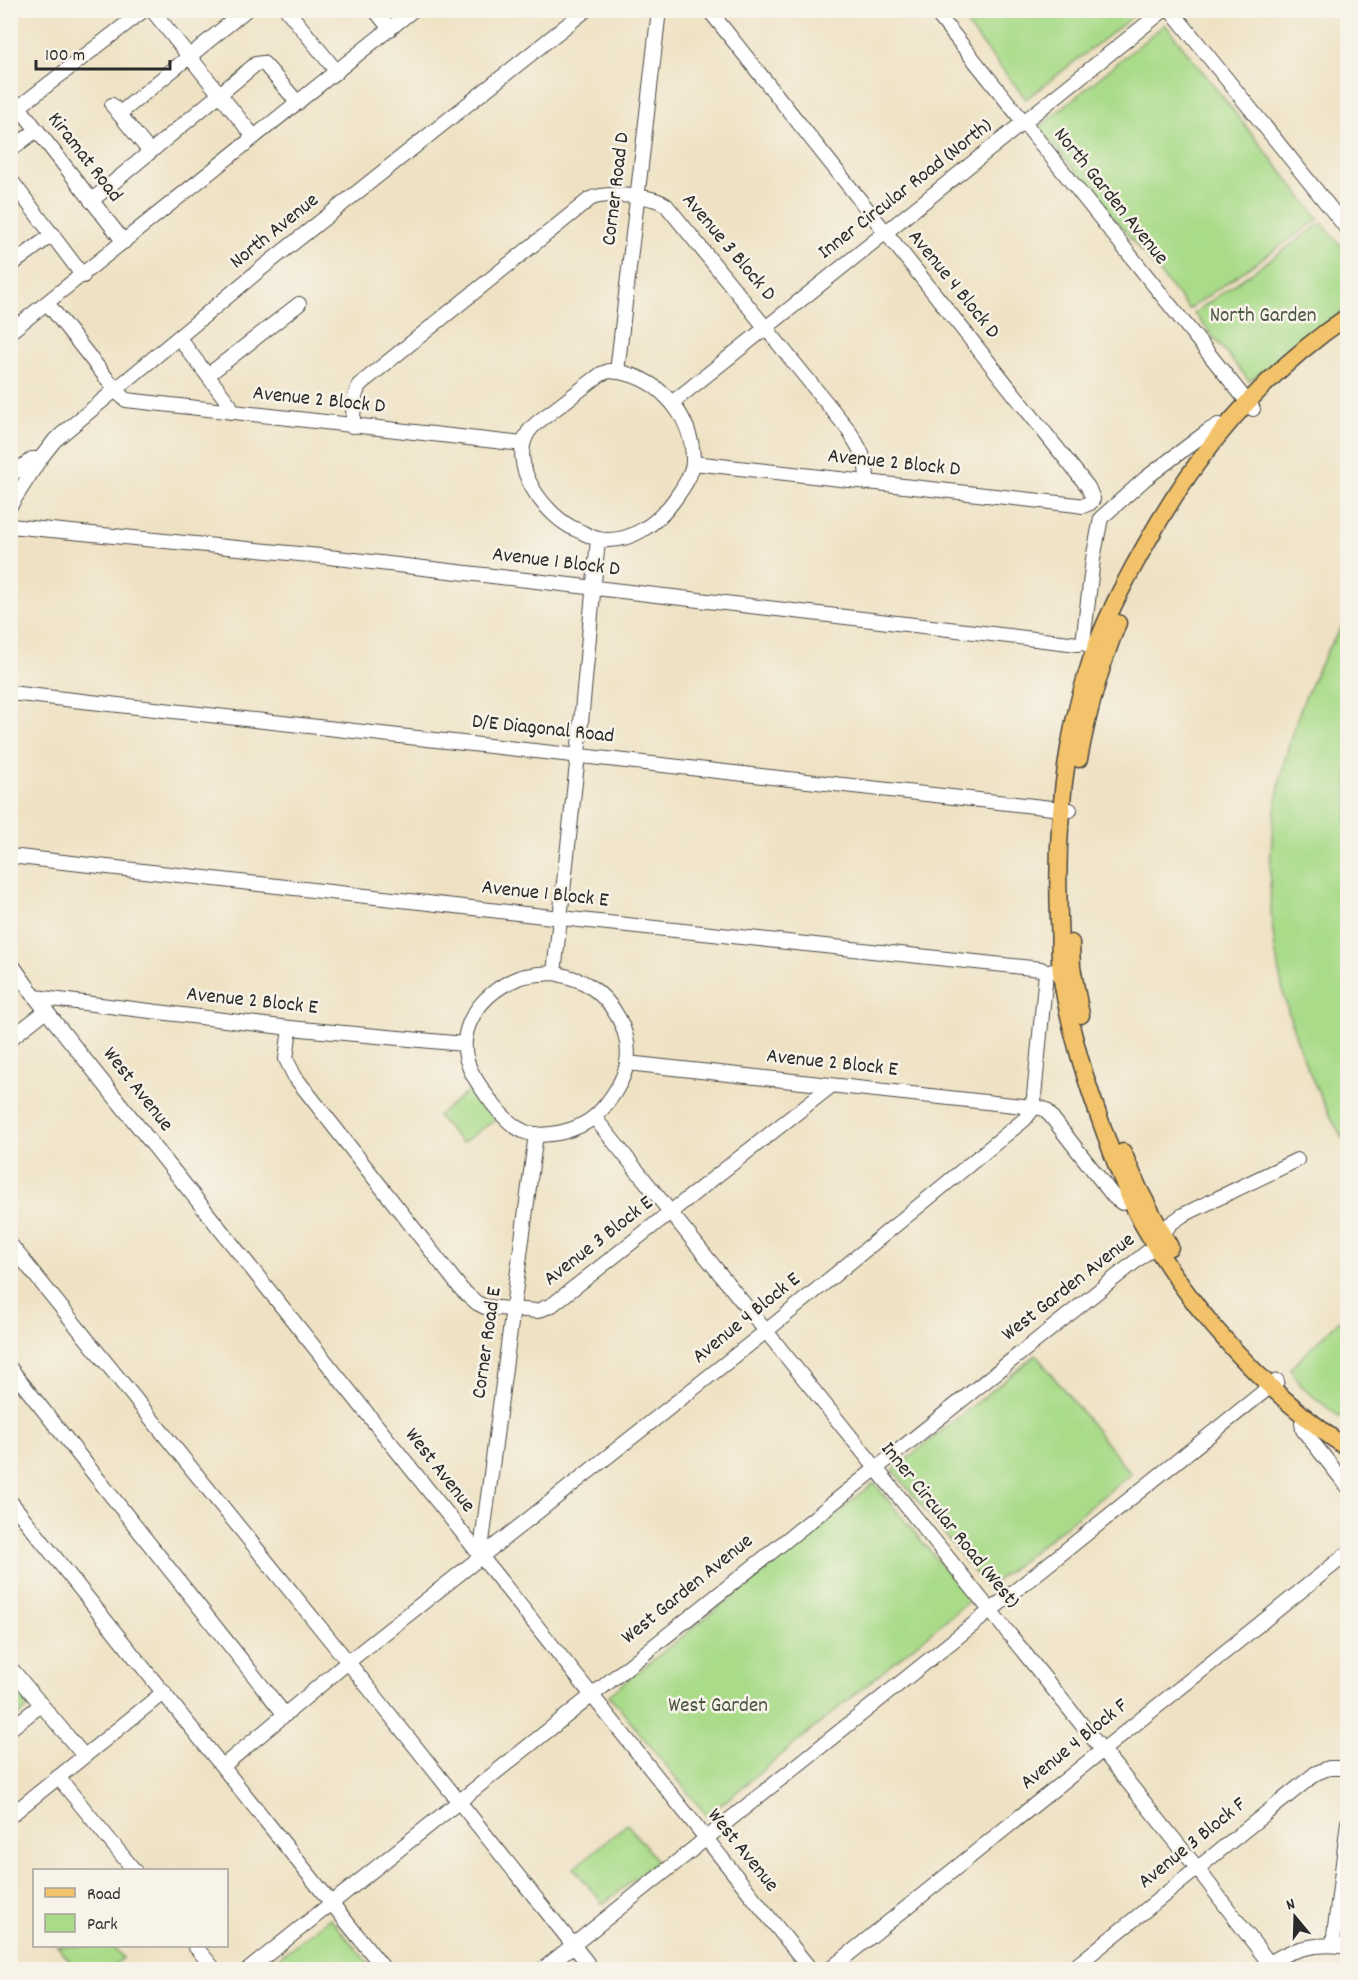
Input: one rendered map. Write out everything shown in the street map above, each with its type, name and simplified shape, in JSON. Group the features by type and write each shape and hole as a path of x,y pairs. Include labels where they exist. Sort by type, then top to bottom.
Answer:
{"main road":[{"path":"1095,647 1128,597 1178,507 1250,405 1310,344 1347,316"},
{"path":"1347,328 1225,427 1198,460 1170,501 1120,594 1095,647 1076,711 1057,868 1060,970 1075,1039 1084,1076 1131,1201 1159,1240 1198,1305 1234,1349 1273,1384 1306,1420 1347,1449"},
{"path":"1060,970 1084,1031 1102,1094 1159,1240"},
{"path":"1273,1384 1347,1437"}],"street":[{"path":"15,104 144,10"},
{"path":"152,10 255,137"},
{"path":"150,152 116,110 246,10"},
{"path":"286,10 337,72"},
{"path":"375,10 390,29"},
{"path":"10,332 48,304 413,10"},
{"name":"North Avenue","path":"10,506 55,440 257,272 586,10"},
{"name":"Corner Road D","path":"617,372 659,10"},
{"name":"Avenue 4 Block D","path":"709,10 1088,488 1092,495 1090,502"},
{"name":"North Garden Avenue","path":"934,10 1250,405"},
{"name":"Inner Circular Road (North)","path":"673,402 1164,10"},
{"path":"1171,10 1347,230"},
{"path":"91,201 259,63 267,67 298,103"},
{"name":"Kiramat Road","path":"15,104 124,242"},
{"path":"10,150 37,130"},
{"path":"10,179 83,276"},
{"name":"Avenue 3 Block D","path":"352,426 355,397 359,385 590,199 599,195 654,198 666,205 856,440 866,462 867,483"},
{"path":"13,260 52,234"},
{"path":"48,304 115,389"},
{"path":"208,375 298,304"},
{"path":"179,338 230,405 231,412"},
{"path":"609,371 617,372 637,377 657,388 673,402 691,442 693,464 682,490 653,524 630,536 598,539 556,518 535,495 526,470 523,444 530,429 537,423 601,374 609,371"},
{"name":"Avenue 2 Block D","path":"115,389 126,400 523,444"},
{"path":"1095,647 1097,531 1104,514 1208,431 1218,425 1225,427"},
{"path":"10,476 32,459 40,459"},
{"name":"Avenue 2 Block D","path":"693,464 1083,506 1090,502"},
{"path":"1090,502 1104,514"},
{"name":"Avenue 1 Block D","path":"10,526 320,556 1095,647"},
{"path":"554,973 578,756 598,539"},
{"name":"D/E Diagonal Road","path":"10,693 1065,809"},
{"name":"Avenue 1 Block E","path":"10,856 561,918 1060,970"},
{"path":"10,962 35,997"},
{"path":"1060,970 1033,1107 1046,1110 1114,1197 1122,1203 1131,1201"},
{"path":"554,973 587,984 611,1005 625,1034 627,1063 616,1088 594,1117 561,1132 536,1134 518,1128 492,1102 466,1063 464,1044 472,1018 481,1004 497,989 520,977 554,973"},
{"name":"West Avenue","path":"35,997 811,1970"},
{"name":"Avenue 2 Block E","path":"35,997 290,1028 464,1044"},
{"path":"10,1039 47,1011"},
{"name":"Avenue 3 Block E","path":"290,1028 286,1059 295,1077 462,1290 485,1307 537,1311 552,1305 831,1086"},
{"name":"Avenue 2 Block E","path":"627,1063 1033,1107"},
{"name":"Avenue 4 Block E","path":"223,1766 348,1662 765,1332 1025,1119 1033,1107"},
{"name":"Inner Circular Road (West)","path":"594,1117 1197,1868 1266,1966"},
{"name":"Corner Road E","path":"480,1557 536,1134"},
{"name":"West Garden Avenue","path":"248,1970 1159,1240 1170,1224 1183,1215 1297,1160"},
{"path":"10,1244 348,1662 593,1970"},
{"path":"10,1368 285,1715"},
{"path":"542,1970 1273,1384"},
{"path":"1306,1420 1302,1423 1303,1430 1347,1486"},
{"path":"10,1501 385,1970"},
{"name":"Avenue 4 Block F","path":"829,1970 1347,1553"},
{"path":"10,1667 84,1756"},
{"path":"10,1816 164,1692"},
{"path":"10,1730 41,1705"},
{"name":"Avenue 3 Block F","path":"1071,1970 1316,1773 1329,1768 1347,1768"},
{"path":"58,1777 133,1869"},
{"path":"1333,1944 1347,1822"},
{"path":"1266,1966 1305,1948 1333,1944 1347,1947"},
{"path":"196,1947 215,1970"}],"green space":[{"path":"956,11 1140,11 1026,99"},
{"path":"1165,24 1319,219 1189,309 1039,127"},
{"name":"North Garden","path":"1322,223 1347,253 1347,308 1249,381 1194,313"},
{"path":"1347,619 1347,1144 1313,1081 1286,1005 1275,948 1270,891 1272,834 1281,777 1296,722 1318,669"},
{"path":"470,1090 477,1092 496,1119 462,1143 437,1116"},
{"path":"1347,1313 1347,1423 1304,1389 1290,1369"},
{"path":"1036,1355 1131,1474 987,1588 893,1470"},
{"name":"West Garden","path":"874,1483 970,1600 707,1816 609,1695"},
{"path":"10,1673 34,1703 10,1723"},
{"path":"627,1824 657,1861 603,1904 574,1868"},
{"path":"330,1918 373,1969 264,1969"},
{"path":"58,1947 114,1947 123,1958 109,1969 77,1969"}]}
